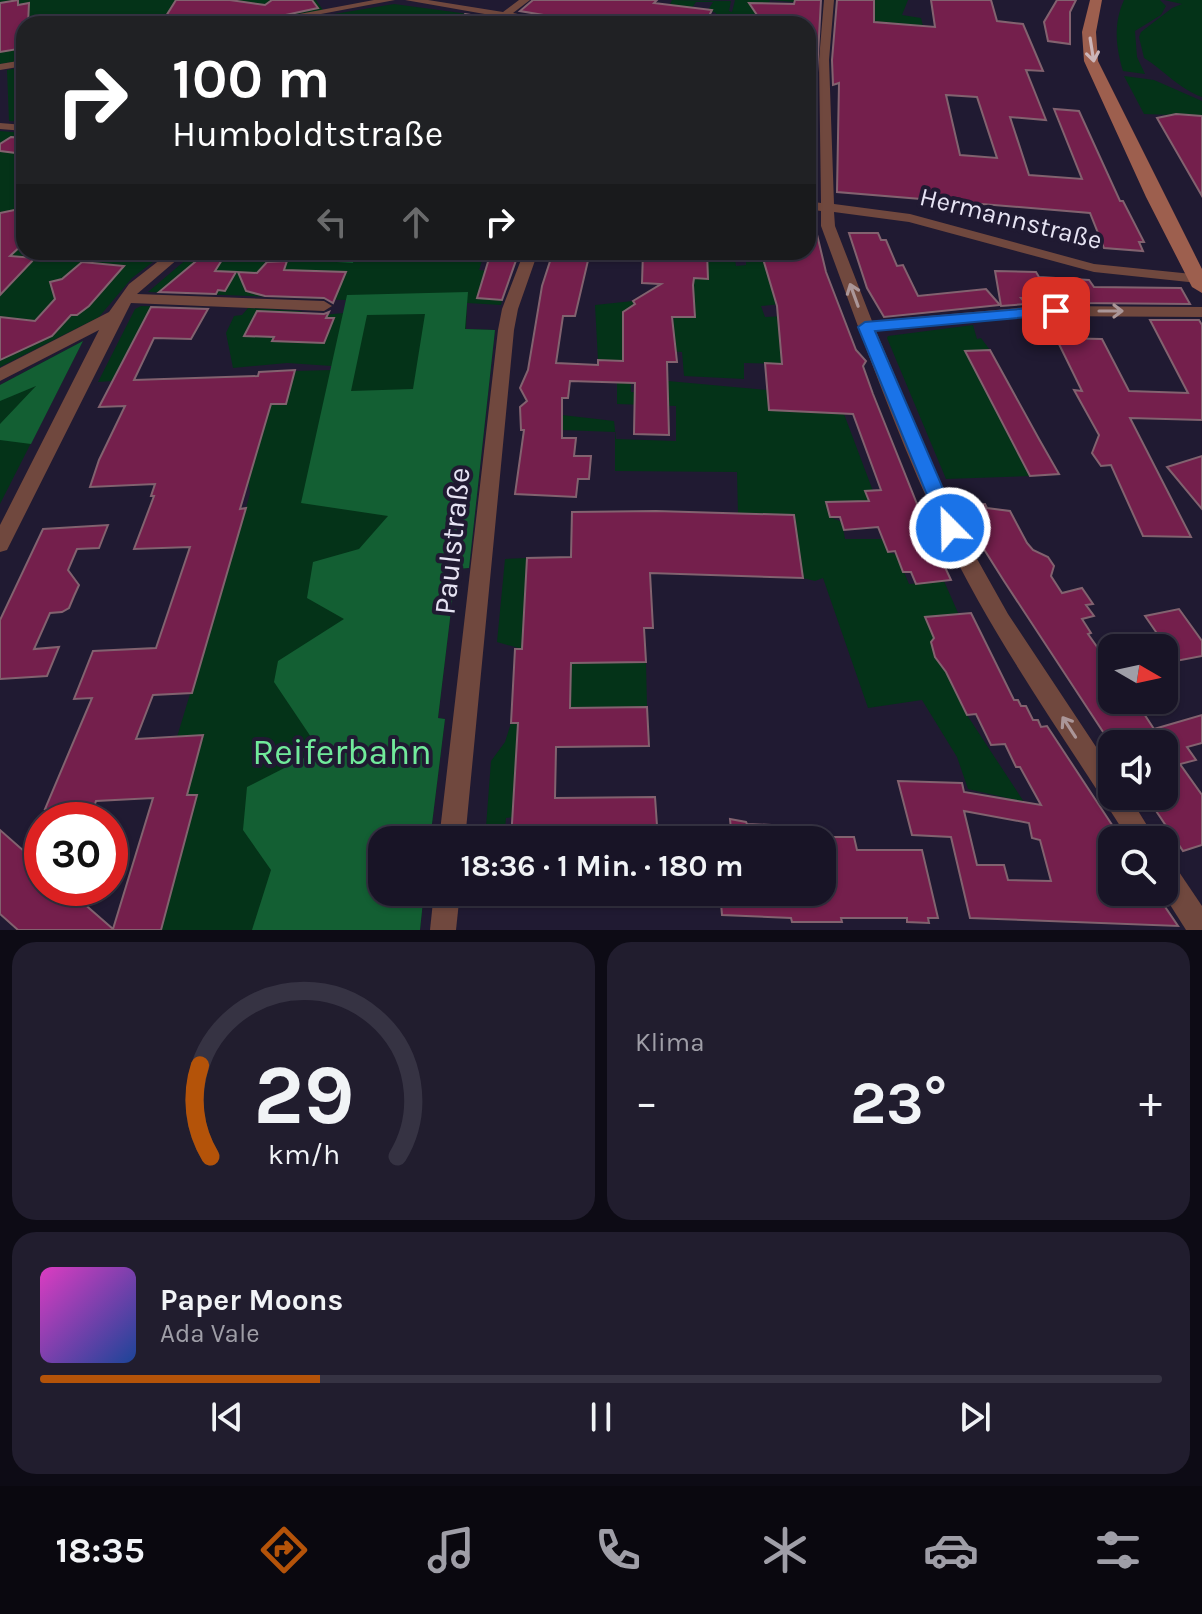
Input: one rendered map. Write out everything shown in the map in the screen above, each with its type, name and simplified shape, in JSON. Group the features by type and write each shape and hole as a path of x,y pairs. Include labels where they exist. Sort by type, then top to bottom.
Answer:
{"main road":[{"path":"1110,0 1097,12 1091,61 1155,197 1201,282"},
{"path":"1097,12 1111,72 1202,249"}],"street":[{"path":"297,16 390,0"},
{"path":"410,0 517,16"},
{"path":"502,16 525,0"},
{"path":"829,0 821,32 817,206 828,226 865,327 938,501 972,573 1098,770"},
{"name":"Hermannstraße","path":"817,206 910,218 1094,268 1201,282"},
{"path":"0,544 114,316 134,287 169,260"},
{"name":"Paulstraße","path":"453,826 506,330 510,309 528,260"},
{"path":"125,298 324,306"},
{"path":"865,327 1039,311 1202,312"},
{"path":"0,375 114,316"},
{"path":"1178,893 1202,930"},
{"path":"443,930 446,906"}],"green space":[{"path":"0,0 316,0 323,10 286,16 16,16 16,61 0,64"},
{"path":"672,0 731,1 729,11 732,12 735,0 770,0 766,16 715,16 716,13 708,10 713,2 696,2 692,8 670,5"},
{"path":"872,0 908,0 902,15 921,18 923,26 872,21"},
{"path":"1124,0 1160,0 1166,6 1161,15 1135,31 1137,57 1145,74 1123,71 1117,36 1118,18"},
{"path":"1164,0 1202,0 1202,97 1144,58 1139,37 1141,32 1182,4"},
{"path":"394,4 484,16 322,16"},
{"path":"16,68 16,121 9,121 7,70"},
{"path":"1124,76 1154,80 1202,101 1202,116 1144,114"},
{"path":"0,131 16,132 16,260 156,260 132,278 99,317 0,367"},
{"name":"Reiferbahn","path":"186,260 482,260 479,270 494,272 478,298 502,300 501,305 467,303 466,329 495,330 469,568 456,569 438,718 445,719 432,826 368,826 368,906 423,906 420,930 161,930 197,796 187,795 203,736 177,737 246,508 250,493 248,479 271,404 286,404 295,371 332,370 332,366 287,363 233,368 226,333 234,316 242,315 248,308 300,311 312,316 344,313 346,300 148,292"},
{"path":"303,260 354,260 353,263"},
{"path":"693,260 735,260 736,266 746,265 746,260 771,260 769,278 781,304 761,306 765,317 786,316 831,365 744,363 744,379 684,376 682,352 667,351 630,359 631,392 668,393 668,381 767,390 769,410 844,414 873,491 866,491 873,513 845,502 827,502 830,517 842,522 845,539 883,539 888,552 897,555 909,584 944,581 959,615 925,617 934,638 931,642 935,657 948,673 967,715 1024,802 968,789 957,757 922,700 868,708 823,578 815,581 803,578 794,515 738,514 737,472 615,471 615,432 562,430 562,415 614,421 616,439 676,441 676,406 617,404 617,382 598,360 595,305 633,301 633,305 673,324 674,317 695,316 694,297 661,284 694,285"},
{"name":"Reiferbahn","path":"468,292 465,329 495,330 469,568 456,569 438,718 445,719 432,826 368,826 368,906 423,906 420,930 252,930 271,870 243,830 247,787 304,758 311,737 274,682 278,661 344,619 307,598 313,562 359,549 388,516 301,503 347,295","holes":["425,314 413,389 351,391 367,315"]},
{"path":"141,306 208,308 206,313 149,310 112,381 98,382 135,309"},
{"path":"973,325 977,339 981,338 990,350 965,352 1030,476 946,479 887,338"},
{"path":"83,341 0,504 0,385"},
{"path":"83,341 31,444 0,440 0,424 36,386 0,401 0,385"},
{"path":"527,558 522,649 497,642 505,559"},
{"path":"646,662 647,707 570,708 571,663"},
{"path":"511,723 518,723 513,817 506,818 505,826 486,826 491,761 505,742"}],"building":[{"path":"18,0 18,5 29,3 28,16 16,16 16,49 0,52 0,3"},
{"path":"176,0 230,0 265,5 272,0 312,0 318,8 280,16 166,16"},
{"path":"533,0 657,0 654,3 712,10 709,16 550,16 520,11"},
{"path":"795,0 821,0 816,91 816,16 758,16 749,3 794,4"},
{"path":"837,0 874,0 874,22 935,27 931,0 991,0 997,21 1023,24 1043,71 1026,70 1046,120 1010,117 1029,175 1082,179 1054,109 1079,111 1120,201 1123,201 1144,242 1139,242 1143,251 1104,248 1090,213 837,192 839,83 833,85","holes":["946,95 977,97 997,158 960,155"]},
{"path":"1057,0 1076,0 1070,12 1070,44 1048,41 1044,22"},
{"path":"1176,114 1202,116 1202,196 1157,118"},
{"path":"16,137 16,153 0,151 0,144"},
{"path":"16,210 16,250 10,256 16,256 16,260 33,260 0,295 0,213"},
{"path":"816,230 826,272 856,350 866,361 863,366 873,394 927,529 951,580 916,584 911,572 903,572 895,551 888,552 878,527 844,530 840,517 830,517 826,502 869,501 865,491 881,490 853,414 769,410 765,363 782,364 777,306 763,260 816,260"},
{"path":"849,233 878,233 881,240 886,240 897,266 903,265 918,296 986,289 1000,305 884,317 867,288"},
{"path":"197,260 222,260 215,271 236,272 225,291 218,290 216,294 159,292"},
{"path":"489,260 516,260 502,300 477,298"},
{"path":"550,260 588,260 575,316 563,316 556,363 598,365 598,360 623,361 623,312 635,304 633,301 661,284 642,283 643,260 707,260 708,279 694,278 695,317 672,317 677,362 667,362 669,435 634,434 635,383 570,381 568,398 562,398 562,438 576,438 574,456 591,456 589,479 578,479 576,497 515,494 524,430 521,430 520,407 527,401 520,388 528,370 542,286"},
{"path":"287,261 284,270 346,272 333,303 324,298 265,296 246,291 238,272 257,273 267,262"},
{"path":"82,262 124,266 89,306 77,315 71,315 52,336 0,360 0,317 35,321 55,299 50,282 62,279"},
{"path":"995,271 1036,272 1039,277 1089,280 1094,287 1181,288 1190,304 1080,303 1077,298 1021,298 1026,304 1001,306"},
{"path":"151,307 208,309 191,339 154,338 134,380 258,376 259,372 295,370 286,404 271,404 240,509 246,508 192,693 153,695 136,739 203,735 187,795 197,795 161,930 18,930 0,914 0,830 24,851 24,906 87,906 113,929 120,906 128,906 128,880 153,798 48,802 92,698 74,699 93,651 156,648 190,547 134,549 154,496 151,496 155,484 90,487 99,460 125,406 99,407"},
{"path":"257,311 329,312 326,318 334,318 324,343 272,341 274,337 244,336"},
{"path":"1150,320 1199,320 1202,325 1202,420 1130,418 1191,537 1143,536 1111,465 1101,466 1092,453 1099,435 1074,390 1082,391 1056,338 1102,339 1129,391 1188,393"},
{"path":"990,350 1059,474 1030,476 965,351"},
{"path":"1202,456 1202,509 1167,467"},
{"path":"985,504 987,508 1010,511 1027,543 1033,550 1048,557 1054,566 1051,576 1062,593 1082,588 1093,604 1086,605 1094,616 1082,619 1098,648 1098,714 1144,714 1154,729 1202,715 1202,743 1187,747 1196,760 1180,764 1202,795 1202,845 1183,851 1178,844 1178,826 1166,826 1155,810 1178,810 1178,730 1102,730 975,535 966,505"},
{"path":"572,512 794,515 803,578 650,573 653,628 644,628 646,662 571,663 570,708 647,707 649,746 556,747 555,798 655,797 657,826 512,826 518,723 511,723 515,649 522,649 527,558 571,557"},
{"path":"108,525 99,548 77,549 68,570 79,585 69,608 50,613 34,649 59,647 47,676 0,679 0,620 43,529"},
{"path":"1179,609 1202,641 1202,656 1178,661 1178,634 1157,634 1145,616"},
{"path":"971,613 1014,700 1026,706 1033,720 1038,720 1041,727 1047,726 1098,804 1098,810 1102,810 1113,826 1098,826 1098,906 1164,906 1178,926 970,918 951,837 912,835 898,781 962,783 964,792 1041,805 1005,744 991,745 976,714 967,715 935,657 931,642 934,638 925,617","holes":["964,811 1029,823 1032,838 1040,840 1051,881 1008,880 1004,865 977,865"]},
{"path":"730,819 771,826 731,826"},
{"path":"836,837 854,837 857,850 922,850 938,918 928,918 929,923 907,922 907,918 792,922 791,918 722,915 721,906 836,906"}],"route":[{"path":"950,528 865,327 1056,311"}]}
